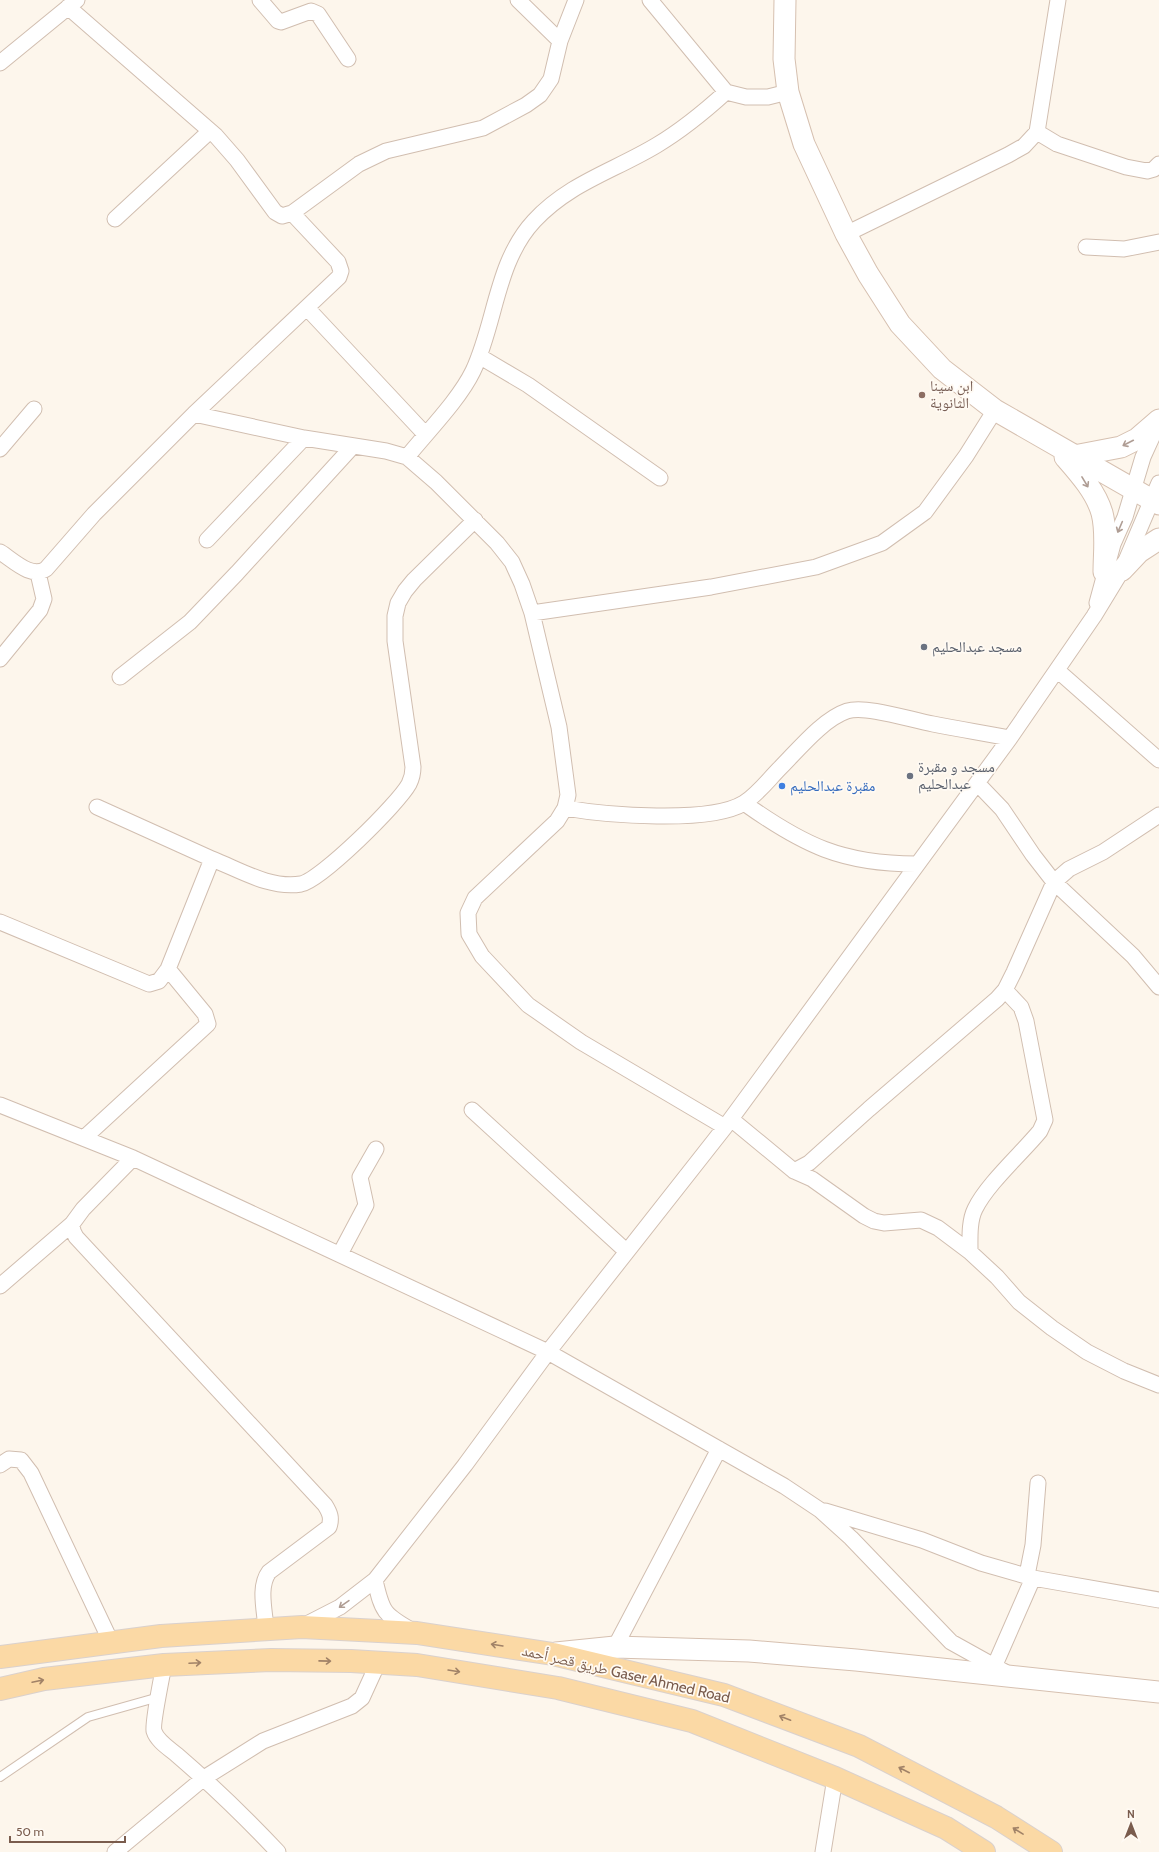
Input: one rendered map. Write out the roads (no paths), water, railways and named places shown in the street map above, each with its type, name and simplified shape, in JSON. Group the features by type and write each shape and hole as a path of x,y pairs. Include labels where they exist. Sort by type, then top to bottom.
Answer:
{"main road":[{"name":"طريق قصر أحمد Gaser Ahmed Road","path":"0,1657 161,1636 302,1627 417,1633 553,1654 724,1695 859,1746 996,1817 1051,1852"},
{"name":"طريق قصر أحمد Gaser Ahmed Road","path":"0,1689 44,1679 164,1665 271,1660 417,1665 558,1688 692,1721 835,1778 946,1828 984,1852"}],"street":[{"path":"260,0 281,22 311,11 318,14 348,58"},
{"path":"518,0 560,41"},
{"path":"0,63 72,3 210,131 237,160 278,216 282,216 292,213 359,164 386,151 483,128 526,105 540,95 547,87 556,66 560,41 576,0"},
{"path":"650,0 726,92 746,97 768,97 788,92"},
{"path":"302,1627 340,1606 375,1580 465,1465 548,1352 626,1251 728,1123 916,864 1010,738 1094,616 1113,571 1157,496 1133,490 995,410 942,369 900,324 868,274 846,234 804,144 788,92 784,58 785,0"},
{"path":"846,234 1008,155 1024,146 1037,132 1058,0"},
{"path":"407,457 462,389 472,373 479,356 496,296 514,250 533,221 559,198 599,173 656,146 695,120 726,92"},
{"path":"115,219 210,131"},
{"path":"1037,132 1057,144 1126,167 1147,171 1154,169 1159,164"},
{"path":"0,552 31,572 38,573 46,569 94,514 194,414 339,277 341,271 338,262 292,213"},
{"path":"1086,247 1124,249 1159,242"},
{"path":"307,308 425,434"},
{"path":"479,356 528,385 660,478"},
{"path":"0,449 34,409"},
{"path":"532,613 711,587 816,567 882,543 925,512 966,456 995,410"},
{"path":"194,414 304,438 386,451 407,457 436,482 475,520 497,543 512,562 522,584 532,613 559,727 568,795 565,808 557,821 475,898 468,913 469,934 482,956 528,1005 581,1042 728,1123 794,1171 812,1179 864,1216 874,1221 884,1223 921,1220 938,1228 970,1252 997,1277 1020,1302 1052,1328 1087,1352 1124,1371 1159,1385"},
{"path":"1074,456 1121,447 1137,439 1159,420"},
{"path":"1113,571 1133,490 1143,457 1159,420"},
{"path":"207,540 304,438"},
{"path":"1051,442 1083,477 1102,514 1104,544 1113,571"},
{"path":"120,677 190,622 238,573 353,446"},
{"path":"97,807 212,859 265,881 281,884 308,882 326,870 404,792 413,775 414,766 395,641 394,627 398,603 414,580 475,520"},
{"path":"1113,571 1159,539"},
{"path":"0,660 40,610 44,599 38,573"},
{"path":"1057,670 1159,760"},
{"path":"565,808 604,813 707,815 727,810 744,803 834,717 847,711 858,709 1010,738"},
{"path":"977,783 1002,809 1033,855 1054,882 1133,956 1159,987"},
{"path":"744,803 780,828 812,845 844,857 885,864 916,864"},
{"path":"794,1171 809,1163 869,1109 997,999 1005,990 1054,882 1069,869 1103,852 1159,815"},
{"path":"0,922 149,984 159,981 168,969 212,859"},
{"path":"84,1138 208,1024 205,1014 168,969"},
{"path":"970,1252 971,1227 974,1210 982,1196 1040,1131 1045,1120 1026,1021 1021,1007 1005,990"},
{"path":"0,1105 133,1158 548,1352 784,1486 820,1510 851,1538 951,1642 994,1667 1014,1676"},
{"path":"472,1110 626,1251"},
{"path":"340,1254 366,1205 360,1177 376,1149"},
{"path":"0,1286 72,1224 83,1209 133,1158"},
{"path":"72,1224 72,1231 76,1237 325,1505 330,1513 331,1520 329,1527 269,1572 265,1578 263,1588 266,1629"},
{"path":"615,1647 719,1449"},
{"path":"0,1465 8,1459 22,1460 31,1473 111,1642"},
{"path":"994,1667 1030,1576 1038,1484"},
{"path":"820,1510 922,1540 981,1563 1030,1576 1159,1600"},
{"path":"375,1580 382,1607 385,1612 394,1620 417,1633"},
{"path":"553,1654 615,1647 749,1651 1014,1676 1159,1692"},
{"path":"115,1852 204,1778 263,1741 352,1706 362,1698 378,1663"},
{"path":"164,1665 154,1724 156,1735 166,1746 204,1778 256,1827 278,1852"},
{"path":"824,1852 835,1778"}],"lane":[{"path":"0,1777 88,1717 159,1697"}],"place":[{"name":"ابن سينا الثانوية","path":"922,395"},
{"name":"مسجد عبدالحليم","path":"924,647"},
{"name":"مسجد و مقبرة عبدالحليم","path":"910,776"},
{"name":"مقبرة عبدالحليم","path":"782,786"}]}
